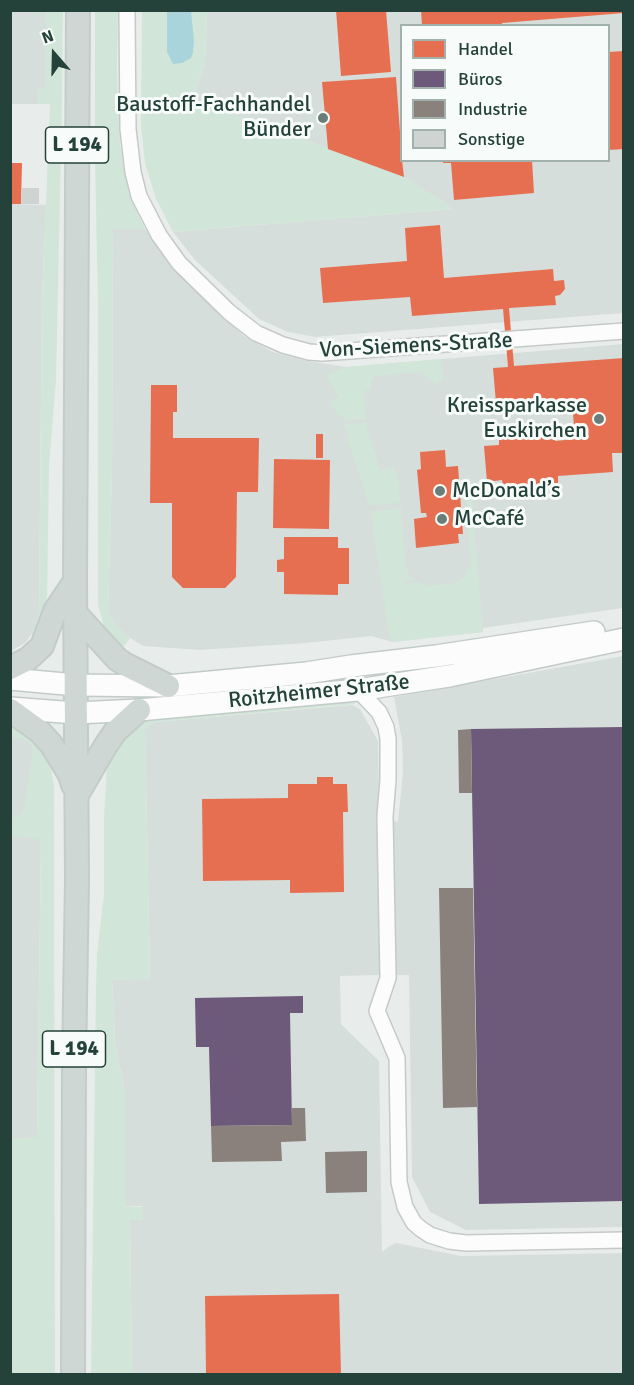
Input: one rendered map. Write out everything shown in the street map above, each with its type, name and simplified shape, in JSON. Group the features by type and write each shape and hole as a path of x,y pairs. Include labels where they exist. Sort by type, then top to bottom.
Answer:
{"main road":[{"name":"L 194","path":"73,1374 78,10"},
{"path":"10,668 28,659 42,646 55,611 75,581"},
{"path":"76,614 117,659 168,686"},
{"name":"L 194","path":"10,709 39,730 51,744 70,775 76,795"},
{"path":"76,795 106,744 139,710"}],"street":[{"name":"Von-Siemens-Straße","path":"128,10 128,129 133,172 140,196 150,220 180,262 230,312 256,333 283,345 322,353 624,332"},
{"name":"Roitzheimer Straße","path":"10,679 76,685 168,686 306,673 610,629 624,629"},
{"name":"Roitzheimer Straße","path":"10,709 76,713 139,710 358,690 449,676 624,639"},
{"path":"358,690 379,712 386,727 388,739 385,823 388,978 377,1011 397,1058 399,1182 405,1207 414,1222 430,1235 458,1242 624,1240"}],"shaded area":[{"path":"11,11 46,11 46,88 39,88 38,104 11,104"},
{"path":"207,11 623,11 623,313 315,337 288,332 259,319 195,260 173,232 453,209 404,177 192,100 205,63"},
{"path":"11,204 46,205 42,299 39,614 31,635 25,643 11,651"},
{"path":"113,229 145,229 168,262 244,336 273,352 307,361 346,367 623,344 623,608 483,628 483,632 393,642 371,636 200,650 143,646 130,638 116,626 108,612 112,471"},
{"path":"623,656 623,1227 466,1230 430,1212 412,1177 409,975 398,975 394,972 390,820 398,822 403,771 402,741 394,697"},
{"path":"352,705 360,709 378,741 382,975 340,976 341,1024 379,1061 382,1252 396,1243 461,1256 623,1253 623,1374 132,1374 130,1220 142,1206 125,1206 125,1094 115,1041 112,980 150,978 145,728 155,722"},
{"path":"10,726 35,739 41,840 37,1138 11,1139"}],"green space":[{"path":"46,11 63,11 62,105 56,381 49,467 47,607 38,638 31,635 39,614 42,299 50,104 38,104 39,88 46,88"},
{"path":"95,11 118,11 117,70 120,145 129,194 145,229 113,229 112,471 108,612 117,626 130,638 120,651 105,630 98,605"},
{"path":"142,11 207,11 205,63 192,100 404,177 454,209 173,232 156,199 145,163 141,126"},
{"path":"441,359 443,377 439,383 435,384 422,372 375,376 371,382 371,390 363,391 366,419 348,420 337,413 330,402 339,396 326,376 346,367"},
{"path":"366,423 380,471 394,467 399,484 400,503 372,505 368,503 344,424"},
{"path":"470,476 483,632 393,642 389,634 371,512 401,508 405,562 409,575 414,579 405,581 406,584 418,582 429,586 456,583 465,576 471,563 465,479"},
{"path":"349,701 356,704 155,722 145,728 150,979 112,980 115,1041 125,1094 125,1206 142,1207 143,1220 130,1220 132,1374 91,1374 96,987 97,954 104,894 107,762 112,751 136,726 150,719"},
{"path":"11,726 35,739 49,760 54,785 55,1374 11,1374 11,1139 37,1137 41,840 11,835 10,818 19,816 24,810 33,751 29,741 11,737"}],"water":[{"path":"167,11 191,11 193,53 191,58 182,63 173,64 167,52"}],"building: Handel":[{"path":"336,10 386,10 391,72 341,76"},
{"path":"421,10 624,10 624,13 502,24 422,24"},
{"path":"624,51 624,149 610,150 610,52"},
{"path":"396,77 400,162 402,162 404,177 328,149 322,82"},
{"path":"532,162 534,193 454,200 451,163 443,163"},
{"path":"10,163 22,163 21,204 10,204"},
{"path":"440,225 444,278 553,269 554,281 564,280 565,289 560,295 555,296 556,305 509,308 514,366 624,358 624,453 612,453 613,472 558,476 558,483 544,484 544,489 538,489 538,485 523,486 524,490 518,491 517,486 503,488 502,480 487,482 484,446 499,445 499,438 513,436 513,432 519,432 519,436 534,435 533,430 539,430 540,434 554,433 555,441 575,439 572,401 551,404 540,403 540,400 496,403 493,368 508,367 503,309 412,316 410,297 323,303 320,268 407,261 405,228"},
{"path":"151,385 177,385 177,412 173,412 173,438 259,438 258,492 237,492 236,577 225,588 183,588 172,577 172,503 150,503"},
{"path":"316,434 323,434 323,458 316,458"},
{"name":"McDonald’s","path":"445,450 446,467 458,466 463,534 458,534 459,543 416,548 414,519 427,517 426,513 421,513 417,470 421,469 420,452"},
{"path":"274,459 330,460 329,529 273,528"},
{"path":"284,537 338,537 338,548 349,548 349,584 338,584 338,595 284,594 284,572 277,572 277,560 284,559"},
{"path":"317,777 333,777 333,784 347,784 348,812 343,812 344,892 290,893 290,880 203,881 202,799 288,798 288,784 317,784"},
{"path":"339,1294 341,1374 206,1374 205,1296"}],"building: Büros":[{"path":"624,727 624,1201 479,1204 471,729"},
{"path":"303,996 303,1013 290,1013 292,1125 211,1126 209,1047 196,1047 195,998"}],"building: Industrie":[{"path":"471,729 472,793 459,793 458,730"},
{"path":"439,888 473,888 477,1107 443,1108"},
{"path":"292,1108 305,1108 306,1141 281,1142 282,1161 212,1162 211,1126 292,1125"},
{"path":"367,1151 367,1192 326,1193 325,1152"}],"building: Sonstige":[{"path":"22,188 39,188 39,204 21,204"}],"place":[{"name":"Baustoff-Fachhandel Bünder","path":"323,118"},
{"name":"Kreissparkasse Euskirchen","path":"599,419"},
{"name":"McDonald’s","path":"440,491"},
{"name":"McCafé","path":"442,519"}]}
